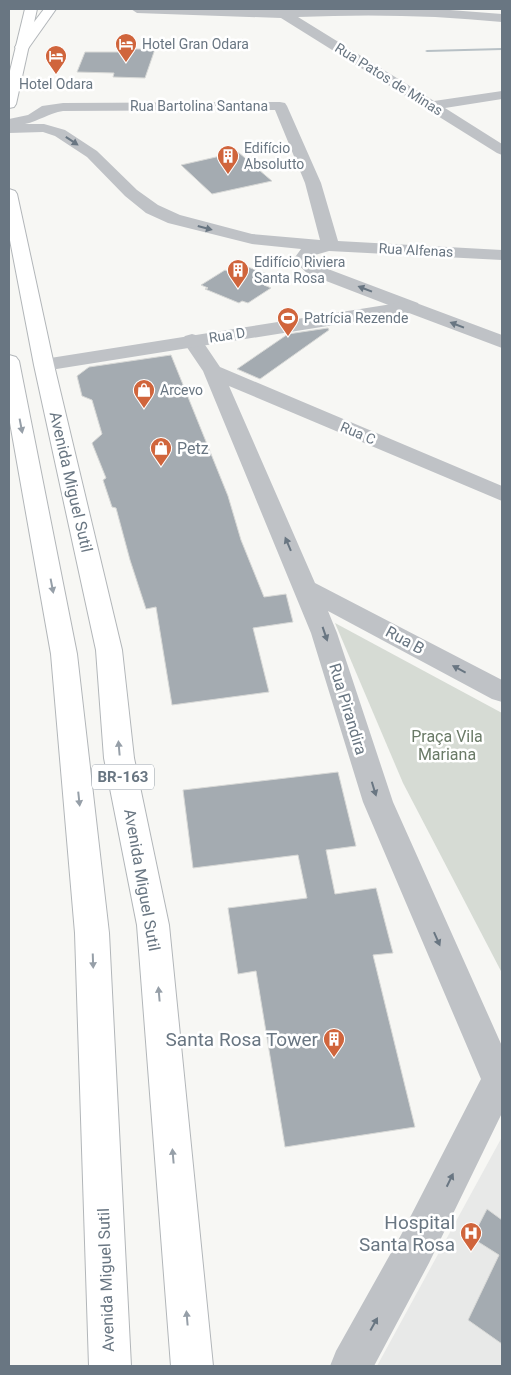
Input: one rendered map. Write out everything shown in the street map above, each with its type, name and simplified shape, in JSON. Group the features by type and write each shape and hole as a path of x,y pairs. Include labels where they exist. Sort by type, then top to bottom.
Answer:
{"main road":[{"path":"9,104 31,9"},
{"path":"22,48 50,9"},
{"name":"Avenida Miguel Sutil","path":"9,194 44,365 110,650 120,758 153,925 192,1366"},
{"name":"Avenida Miguel Sutil","path":"9,361 66,664 92,933 110,1366"}],"street":[{"path":"137,9 190,12 449,11 502,18"},
{"name":"Rua Patos de Minas","path":"280,11 502,150"},
{"path":"433,106 502,95"},
{"name":"Rua Bartolina Santana","path":"9,123 39,123 47,109 62,107 280,106 313,183 330,245"},
{"path":"9,128 39,123"},
{"name":"Rua Alfenas","path":"39,123 60,133 92,154 131,193 152,210 174,219 252,239 502,255"},
{"path":"330,245 309,251 302,260 314,270 502,342"},
{"name":"Rua D","path":"44,365 192,340 411,307"},
{"name":"Rua Pirandira","path":"192,340 214,371 307,589 324,633 378,802 501,1077"},
{"name":"Rua C","path":"214,371 502,494"},
{"name":"Rua B","path":"307,589 502,692"},
{"path":"351,1366 415,1249 501,1077"}],"shaded area":[{"name":"Hospital Santa Rosa","path":"502,1137 502,1366 377,1366"}],"green space":[{"name":"Praça Vila Mariana","path":"335,623 502,713 502,973 403,783"}],"building":[{"name":"Hotel Gran Odara","path":"124,49 155,49 145,78 113,77 114,73 77,72 85,52 123,52"},
{"name":"Edifício Absolutto","path":"238,152 272,181 212,194 181,165"},
{"name":"Edifício Riviera Santa Rosa","path":"245,266 276,277 264,285 271,288 248,303 242,301 239,303 205,289 208,288 201,285 225,270 233,274"},
{"path":"328,328 329,330 260,379 237,369 288,334"},
{"path":"171,355 228,496 241,540 264,597 286,594 293,622 253,628 269,692 172,705 156,607 146,609 116,508 112,507 103,480 106,478 92,443 102,434 92,400 82,396 77,376 89,367"},
{"name":"Santa Rosa Tower","path":"338,772 356,846 326,850 335,894 376,888 393,953 373,955 415,1127 285,1147 256,971 238,974 228,908 307,898 298,855 193,868 183,790"},
{"path":"487,1209 502,1220 502,1344 468,1320 499,1255 472,1238"}],"waterway":[{"path":"427,51 502,49"}],"place":[{"name":"Hotel Gran Odara","path":"126,63"},
{"name":"Hotel Odara","path":"56,75"},
{"name":"Edifício Absolutto","path":"228,175"},
{"name":"Edifício Riviera Santa Rosa","path":"238,289"},
{"name":"Patrícia Rezende","path":"288,337"},
{"name":"Arcevo","path":"144,409"},
{"name":"Petz","path":"161,467"},
{"name":"Santa Rosa Tower","path":"334,1058"},
{"name":"Hospital Santa Rosa","path":"471,1252"}]}
